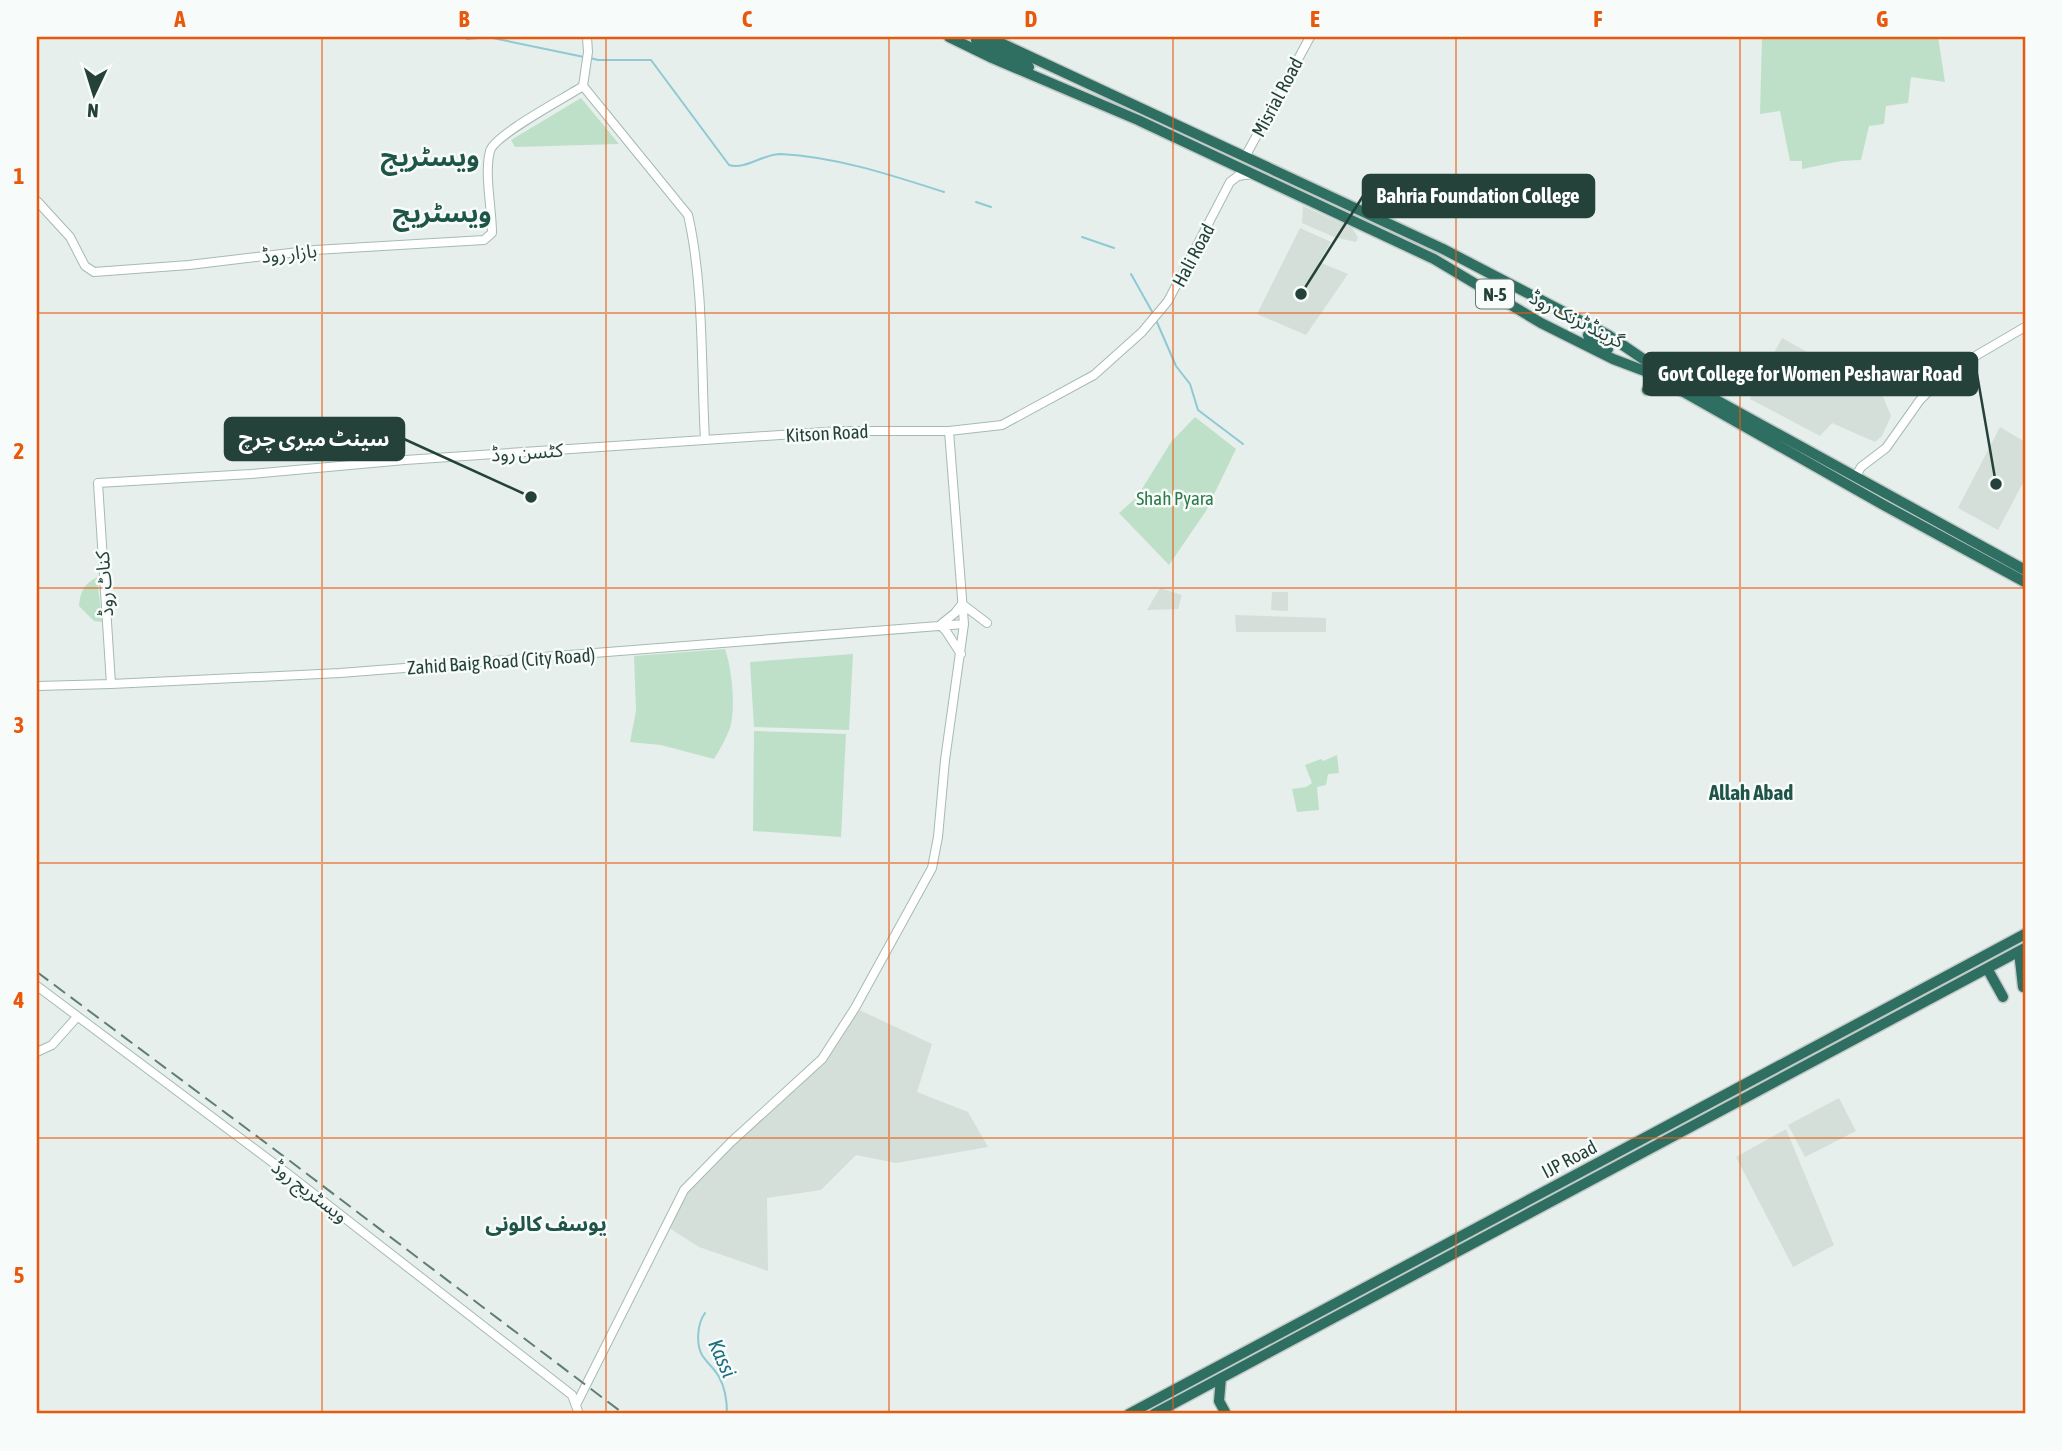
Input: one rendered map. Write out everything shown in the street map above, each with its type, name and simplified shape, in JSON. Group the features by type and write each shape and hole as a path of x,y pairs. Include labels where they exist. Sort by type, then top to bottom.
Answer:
{"highway":[{"name":"گرینڈ ٹرنک روڈ","path":"949,37 1116,111 1434,259 1574,341 1653,374 1991,557 2025,570"},
{"path":"1003,44 978,37 976,40 1116,111"},
{"name":"گرینڈ ٹرنک روڈ","path":"988,37 1443,249 1608,335 1640,357 1856,477 1933,526"},
{"path":"1492,292 1571,332 1576,330 1575,325 1495,278"},
{"path":"1640,357 1592,332 1588,334 1589,338 1653,374 1647,390"},
{"name":"گرینڈ ٹرنک روڈ","path":"1991,557 2025,582"},
{"name":"IJP Road","path":"1129,1414 2025,934"},
{"path":"2022,950 2023,987"},
{"name":"IJP Road","path":"1154,1414 2022,950"},
{"path":"1988,970 2003,997"},
{"path":"1742,1086 1748,1097"},
{"path":"1222,1378 1219,1401 1225,1412"}],"main road":[{"path":"587,37 588,52 583,86 688,215 694,239 705,440"},
{"name":"Misrial Road","path":"1245,157 1310,37"},
{"name":"بازار روڈ","path":"37,201 70,237 85,266 94,272 324,249 479,242 492,233 489,177 492,146 504,134 583,86"},
{"path":"1220,160 1228,168 1230,182 1238,176 1252,174"},
{"name":"Hali Road","path":"1150,324 1161,312 1186,269 1230,182"},
{"name":"Kitson Road","path":"705,440 839,431 949,431 1002,425 1094,375 1150,324"},
{"path":"1856,477 1861,467 1886,448 1920,400 1948,372 2025,327"},
{"path":"579,1414 577,1403 684,1190 731,1142 822,1059 875,974 932,867 964,624 949,431"},
{"name":"کٹسن روڈ","path":"98,483 705,440"},
{"name":"کناٹ روڈ","path":"98,483 111,684"},
{"path":"962,604 987,623"},
{"path":"961,654 940,625 962,604"},
{"name":"Zahid Baig Road (City Road)","path":"37,686 461,665 964,624"},
{"name":"ویسٹریج روڈ","path":"37,986 380,1244 572,1395 577,1403"},
{"path":"37,1052 52,1045 77,1017"}],"shaded area":[{"path":"1303,206 1352,228 1358,237 1356,242 1334,237 1302,223"},
{"path":"1300,228 1331,242 1319,262 1348,274 1306,335 1257,314"},
{"path":"1782,338 1845,373 1867,358 1891,416 1882,436 1875,442 1832,423 1820,436 1750,399"},
{"path":"2000,427 2025,442 2025,479 1998,530 1958,508"},
{"path":"1160,588 1182,595 1178,609 1147,610"},
{"path":"1272,592 1288,592 1288,611 1271,610"},
{"path":"1235,615 1326,618 1326,632 1236,632"},
{"path":"855,1008 932,1044 917,1092 968,1112 988,1147 896,1163 856,1155 821,1190 767,1198 768,1271 699,1247 666,1226 684,1190 822,1059"},
{"path":"1839,1098 1856,1131 1805,1157 1788,1125"},
{"path":"1786,1129 1834,1245 1793,1267 1736,1157"}],"green space":[{"path":"1762,37 1938,37 1945,82 1911,77 1908,103 1886,106 1884,124 1869,126 1861,160 1802,169 1802,161 1790,161 1780,111 1760,114"},
{"path":"581,98 619,144 515,147 511,140"},
{"name":"Shah Pyara","path":"1195,417 1236,449 1206,511 1169,565 1119,513 1137,497 1171,442"},
{"path":"97,577 102,622 94,621 79,606 84,589"},
{"path":"725,649 730,667 732,720 727,736 714,759 661,745 630,742 636,711 634,656"},
{"path":"853,654 849,730 754,727 750,662"},
{"path":"754,731 846,734 841,837 753,831"},
{"path":"1337,755 1339,773 1328,774 1326,785 1317,787 1319,810 1297,812 1292,789 1306,787 1312,783 1305,765"}],"waterway":[{"path":"465,37 488,37 584,57"},
{"path":"590,58 651,60 729,165 742,165 781,154 802,156 864,168 944,192"},
{"path":"976,202 991,207"},
{"path":"1082,237 1114,248"},
{"path":"1131,274 1154,315"},
{"path":"1156,320 1176,366 1190,384 1198,410 1243,444"},
{"name":"Kassi","path":"705,1313 699,1328 699,1345 702,1355 721,1382 726,1395 727,1414"}],"railway":[{"path":"37,972 624,1414"}],"place":[{"name":"Bahria Foundation College","path":"1301,294"},
{"name":"Govt College for Women Peshawar Road","path":"1996,484"},
{"name":"سینٹ میری چرچ","path":"531,497"}],"district":[{"name":"ویسٹریج","path":"430,157"},
{"name":"ویسٹریج","path":"442,213"},
{"name":"Allah Abad","path":"1751,792"},
{"name":"یوسف کالونی","path":"546,1223"}]}
